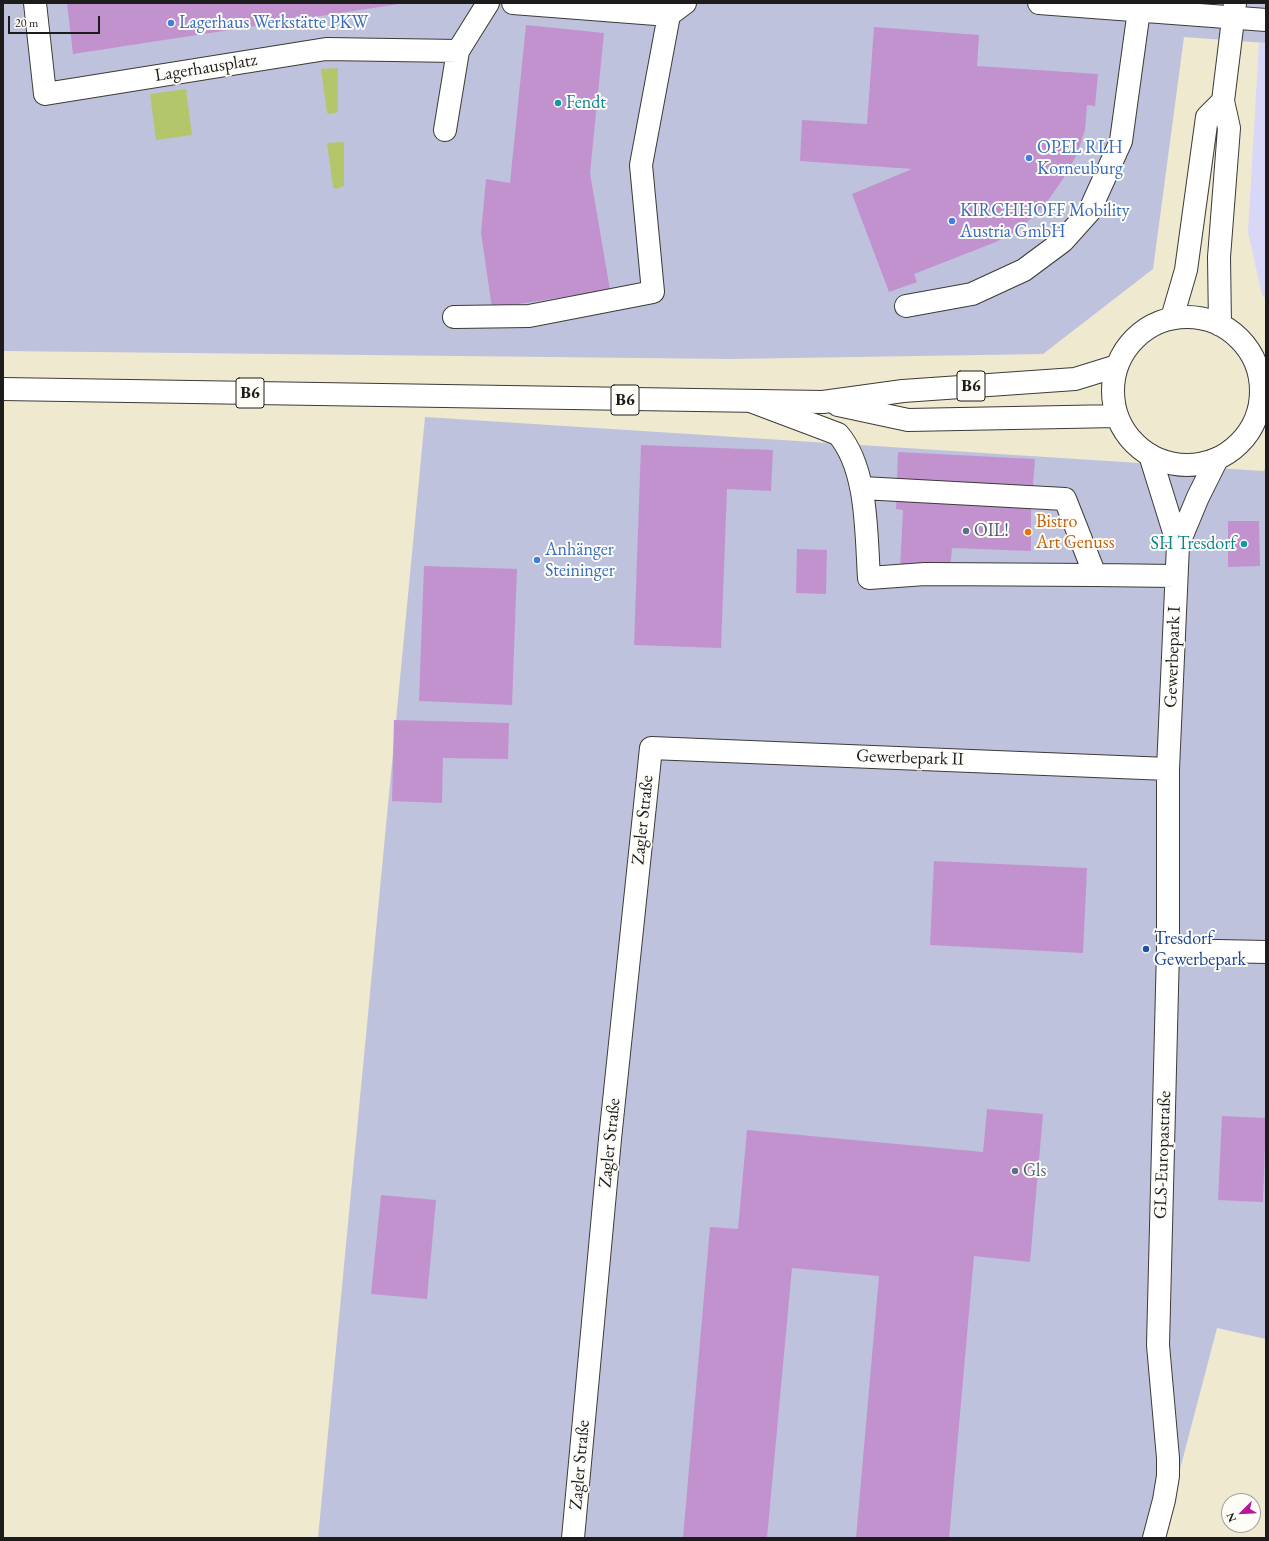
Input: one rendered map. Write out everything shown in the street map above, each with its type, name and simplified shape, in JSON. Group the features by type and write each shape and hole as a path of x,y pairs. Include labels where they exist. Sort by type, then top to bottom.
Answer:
{"street":[{"name":"Lagerhausplatz","path":"35,3 45,94 326,49 458,51"},
{"path":"445,130 458,51 488,3"},
{"path":"454,317 529,316 653,292 641,165 677,9 513,3"},
{"path":"1038,3 1139,10 1234,10 1266,20"},
{"path":"906,306 972,294 1024,270 1063,241 1089,212 1121,141 1139,10"},
{"path":"1220,325 1219,257 1229,128 1223,101 1234,10"},
{"path":"1172,318 1186,270 1207,118 1223,101"},
{"path":"1172,318 1196,318 1220,325 1233,333 1244,344 1262,371 1260,420 1232,450 1217,459 1200,464 1183,465 1166,462 1150,455 1136,445 1125,432 1118,416 1114,400 1113,383 1117,366 1123,353 1138,335 1158,323 1172,318"},
{"name":"B6","path":"3,389 823,402 903,391 1075,380 1117,366"},
{"path":"752,402 838,434 846,444 862,488 869,578 925,574 1176,576"},
{"name":"B6","path":"823,402 908,420 1118,416"},
{"name":"Gewerbepark I","path":"1150,455 1178,545"},
{"name":"Gewerbepark I","path":"1168,769 1178,545 1198,497 1217,459"},
{"path":"862,488 1065,499 1095,575"},
{"name":"Gewerbepark II","path":"651,748 1168,769"},
{"name":"Zagler Straße","path":"573,1538 610,1139 651,748"},
{"name":"GLS-Europastraße","path":"1154,1538 1166,1484 1168,1458 1158,1345 1168,950 1168,769"},
{"path":"1168,950 1266,952"}],"shaded area":[{"path":"3,3 1266,3 1266,43 1184,37 1153,269 1043,354 731,359 3,351"},
{"path":"1259,43 1266,43 1266,299 1262,295 1248,232"},
{"path":"425,417 1263,471 1266,469 1266,1339 1217,1328 1162,1538 318,1538"}],"green space":[{"path":"338,68 338,112 330,114 327,113 321,69"},
{"path":"186,89 192,135 156,140 150,94"},
{"path":"344,142 344,186 336,189 333,187 327,143"}],"building":[{"name":"Lagerhaus Werkstätte PKW","path":"67,3 399,3 399,4 73,54"},
{"name":"Fendt","path":"526,25 604,33 590,173 610,290 492,308 481,233 486,179 510,183"},
{"path":"874,27 979,35 977,66 1098,74 1095,106 1087,105 1085,130 1077,154 1063,179 1049,199 1035,215 1018,230 996,242 914,274 917,282 889,292 852,194 912,169 800,161 802,120 867,124"},
{"path":"641,445 773,450 771,491 727,489 721,648 634,645"},
{"path":"898,452 1035,459 1031,513 1031,551 952,548 950,570 900,569 903,510 896,509"},
{"name":"SH Tresdorf","path":"1228,521 1259,521 1260,566 1228,567"},
{"path":"797,549 827,550 826,594 796,593"},
{"path":"424,566 517,569 512,705 419,701"},
{"path":"394,720 509,723 508,759 443,758 442,803 392,801"},
{"path":"934,861 1087,868 1083,953 930,945"},
{"path":"987,1109 1043,1114 1030,1262 974,1256 949,1538 856,1538 879,1276 792,1268 767,1538 683,1538 710,1227 738,1229 747,1130 983,1152"},
{"path":"1222,1116 1266,1118 1263,1202 1218,1200"},
{"path":"381,1195 436,1200 427,1299 371,1294"}],"place":[{"name":"Lagerhaus Werkstätte PKW","path":"171,23"},
{"name":"Fendt","path":"558,103"},
{"name":"OPEL RLH Korneuburg","path":"1029,158"},
{"name":"KIRCHHOFF Mobility Austria GmbH","path":"952,221"},
{"name":"OIL!","path":"966,531"},
{"name":"Bistro Art Genuss","path":"1028,532"},
{"name":"SH Tresdorf","path":"1244,544"},
{"name":"Anhänger Steininger","path":"537,560"},
{"name":"Tresdorf Gewerbepark","path":"1146,949"},
{"name":"Gls","path":"1015,1171"}]}
